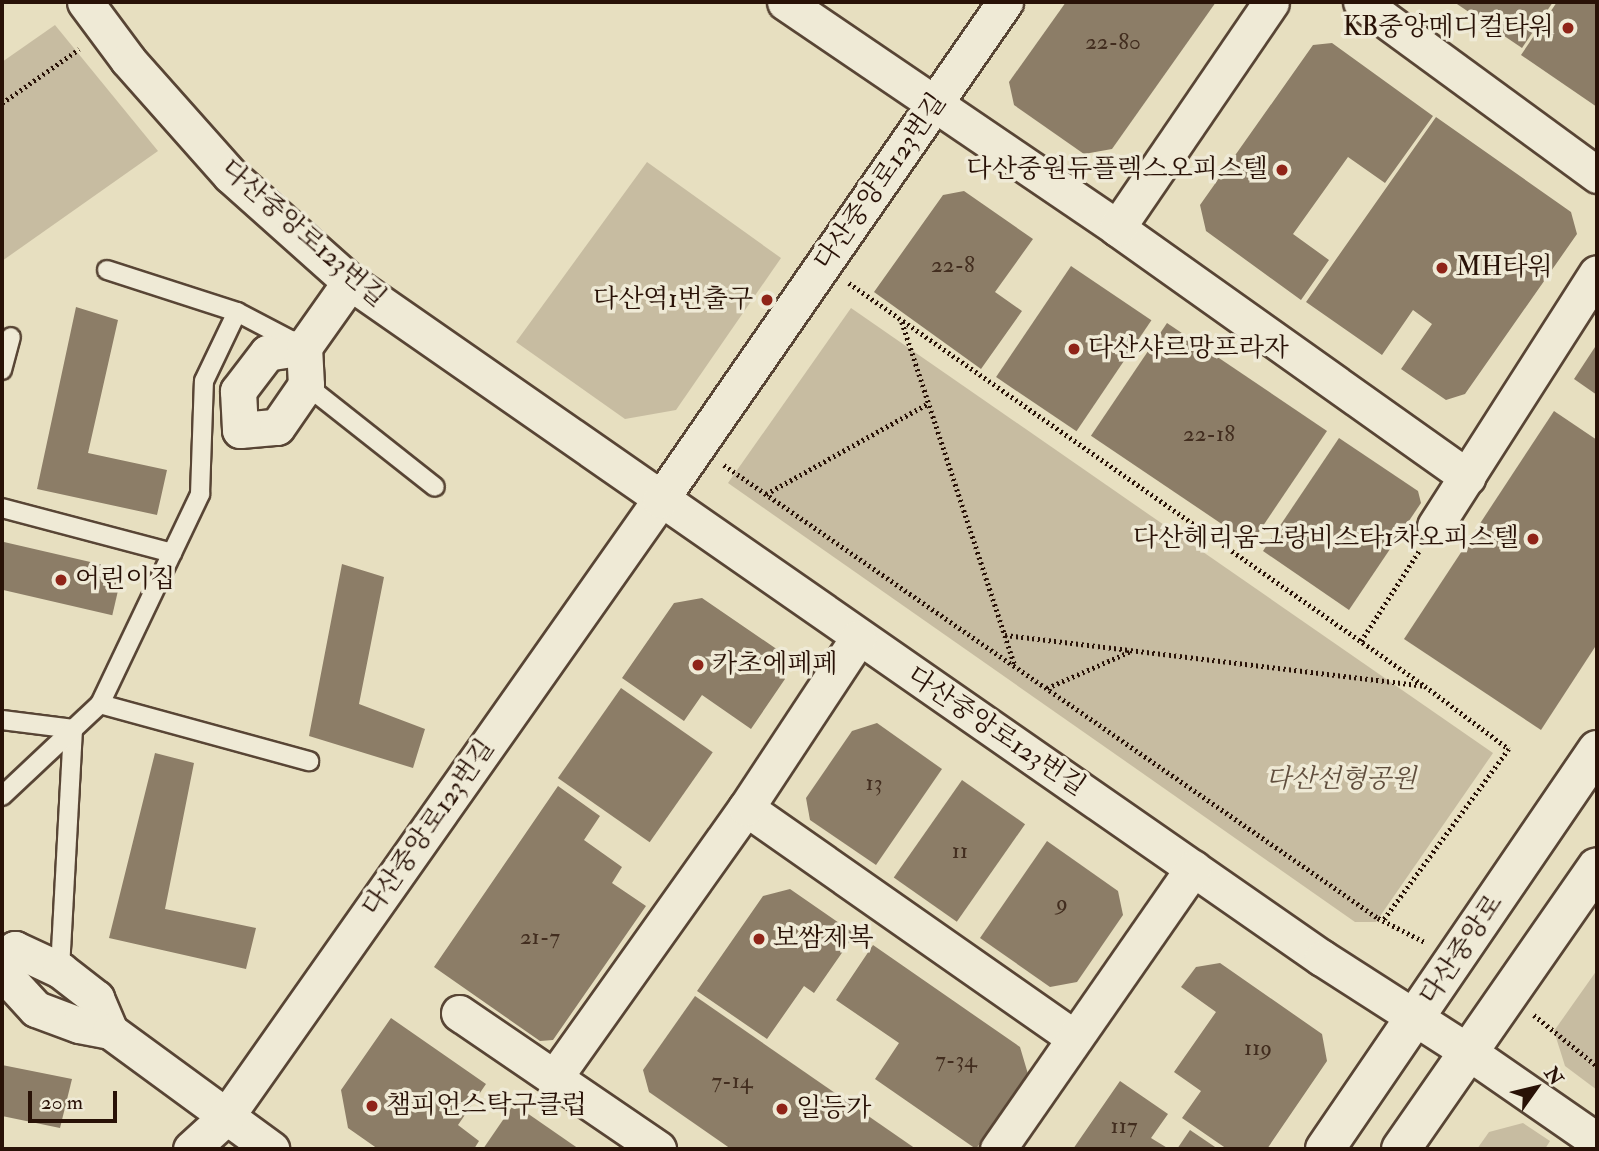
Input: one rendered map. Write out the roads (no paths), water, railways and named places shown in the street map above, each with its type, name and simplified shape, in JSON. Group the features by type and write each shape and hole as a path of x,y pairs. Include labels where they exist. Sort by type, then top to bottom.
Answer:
{"street":[{"name":"다산중앙로123번길","path":"85,2 128,61 230,175 350,282 858,638 1322,958 1470,1053 1597,1141"},
{"path":"785,2 1117,228 1467,477"},
{"name":"다산중앙로123번길","path":"191,1149 225,1118 660,500 1005,2"},
{"path":"1117,228 1271,2"},
{"path":"1361,2 1597,175"},
{"path":"1435,526 1597,273"},
{"path":"304,347 268,353 238,391 240,430 277,427 306,386 304,347 350,282"},
{"path":"555,1078 746,808 858,638"},
{"name":"다산중앙로","path":"1325,1149 1458,959 1597,750"},
{"path":"746,808 1075,1038"},
{"path":"1401,1149 1597,867"},
{"path":"998,1149 1193,868"},
{"path":"110,1031 96,998 60,970 15,949 2,970 36,1009 79,1025 110,1031 225,1118 271,1149"},
{"path":"459,1013 658,1149"}],"lane":[{"path":"107,270 237,312 304,347"},
{"path":"2,796 100,704 201,494 204,381 237,312"},
{"path":"2,370 10,337"},
{"path":"306,386 435,487"},
{"path":"2,508 172,553"},
{"path":"100,704 309,761"},
{"path":"2,720 73,729"},
{"path":"60,970 73,729"}],"place":[{"name":"KB중앙메디컬타워","path":"1568,28"},
{"name":"다산중원듀플렉스오피스텔","path":"1282,170"},
{"name":"MH타워","path":"1442,268"},
{"name":"다산역1번출구","path":"767,300"},
{"name":"다산샤르망프라자","path":"1074,349"},
{"name":"다산헤리움그랑비스타1차오피스텔","path":"1533,539"},
{"name":"어린이집","path":"61,580"},
{"name":"카초에페페","path":"698,665"},
{"name":"보쌈제복","path":"759,939"},
{"name":"챔피언스탁구클럽","path":"372,1106"},
{"name":"일등가","path":"782,1109"}],"park label":[{"name":"다산선형공원","path":"1341,780"}]}
